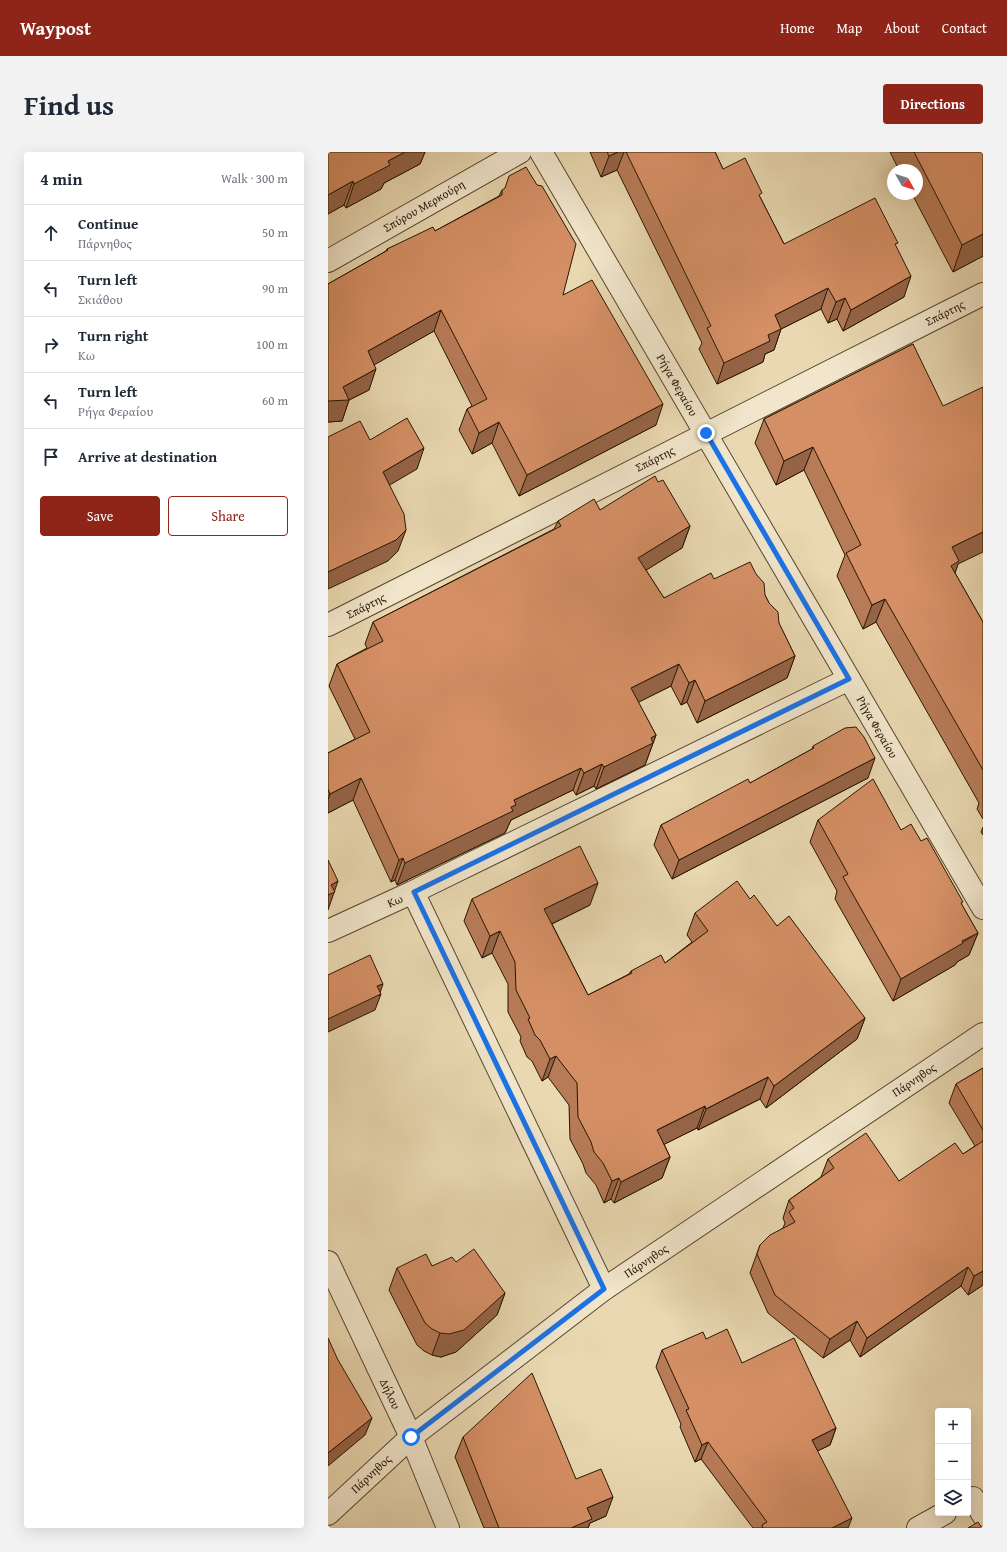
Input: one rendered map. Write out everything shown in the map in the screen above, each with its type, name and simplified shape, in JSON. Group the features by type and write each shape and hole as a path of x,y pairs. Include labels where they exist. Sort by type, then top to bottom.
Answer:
{"street":[{"name":"Σπύρου Μερκούρη","path":"328,261 520,152"},
{"name":"Ρήγα Φεραίου","path":"541,152 983,908"},
{"name":"Σπάρτης","path":"328,625 983,294"},
{"name":"Κω","path":"328,931 414,892 849,679"},
{"path":"414,892 604,1289"},
{"name":"Πάρνηθος","path":"328,1514 411,1437 604,1289 983,1034"},
{"name":"Δήλου","path":"331,1275 411,1437 448,1528"},
{"path":"918,1528 940,1516"}],"building":[{"path":"328,152 405,152 388,161 390,165 354,184 353,181 328,195"},
{"path":"607,152 618,152 609,156"},
{"path":"626,152 715,152 723,169 745,158 762,193 759,195 784,244 875,198 898,243 895,244 911,276 851,310 845,298 836,302 828,288 775,315 781,329 768,335 770,341 724,363 707,328 711,326"},
{"path":"914,152 983,152 983,234 962,245 923,169 923,164 920,164"},
{"path":"526,167 537,185 542,186 576,244 563,295 592,280 663,404 527,475 499,422 479,433 467,409 487,399 441,310 368,351 376,369 343,387 349,400 328,401 328,284 388,250 387,249 433,227 435,231 502,195 502,190 505,188 509,176"},
{"path":"913,344 943,406 983,387 983,532 952,547 959,561 951,566 983,622 983,770 885,599 872,605 846,553 861,545 813,447 784,461 764,419"},
{"path":"407,418 424,448 383,472 404,514 406,530 396,540 328,572 328,437 360,421 370,440"},
{"path":"655,476 658,482 663,480 690,526 638,558 664,598 711,573 714,579 750,562 756,574 764,583 765,595 769,603 778,612 779,623 795,656 705,701 695,680 689,683 679,664 631,688 656,735 651,738 653,743 604,767 602,764 584,773 581,768 514,800 516,805 511,807 513,811 405,863 403,858 399,860 361,778 330,794 328,789 328,753 370,732 337,664 383,641 373,622 561,526 558,521 594,499 600,510"},
{"path":"856,727 864,737 875,758 679,860 661,825 748,779 750,783 814,748 813,746 845,728"},
{"path":"873,779 901,830 911,824 921,841 927,838 963,902 961,903 978,933 962,941 963,943 901,979 843,877 848,874 818,820"},
{"path":"580,846 598,883 544,909 588,995 632,973 631,971 661,955 665,963 708,931 695,913 737,881 750,899 754,895 777,926 789,916 865,1018 774,1086 768,1077 706,1109 705,1106 657,1130 670,1157 621,1182 619,1178 612,1181 603,1163 594,1152 591,1142 578,1117 577,1083 556,1056 550,1059 540,1040 535,1035 528,1019 530,1018 516,990 515,962 500,931 490,936 472,899"},
{"path":"328,860 338,881 331,885 335,892 328,895"},
{"path":"370,955 383,984 377,986 381,994 328,1019 328,975"},
{"path":"983,1068 983,1130 956,1084"},
{"path":"866,1133 899,1181 955,1143 963,1154 983,1141 983,1271 974,1276 968,1267 867,1338 857,1321 830,1339 775,1295 757,1254 760,1245 770,1235 795,1222 789,1212 794,1208 789,1200 834,1168 828,1159"},
{"path":"474,1249 505,1293 464,1330 449,1334 440,1333 425,1323 397,1268 426,1254 432,1266 452,1257 456,1262"},
{"path":"727,1329 742,1363 794,1338 836,1428 812,1440 852,1518 832,1528 763,1528 762,1525 767,1522 708,1442 702,1445 686,1410 689,1409 662,1350 703,1332 706,1339"},
{"path":"328,1338 338,1360 372,1418 328,1453"},
{"path":"532,1373 576,1479 601,1469 613,1497 587,1508 592,1519 571,1528 499,1528 463,1437"},
{"path":"978,1522 982,1528 968,1528"}],"route":[{"path":"411,1437 604,1289 414,892 849,679 706,433"}]}
